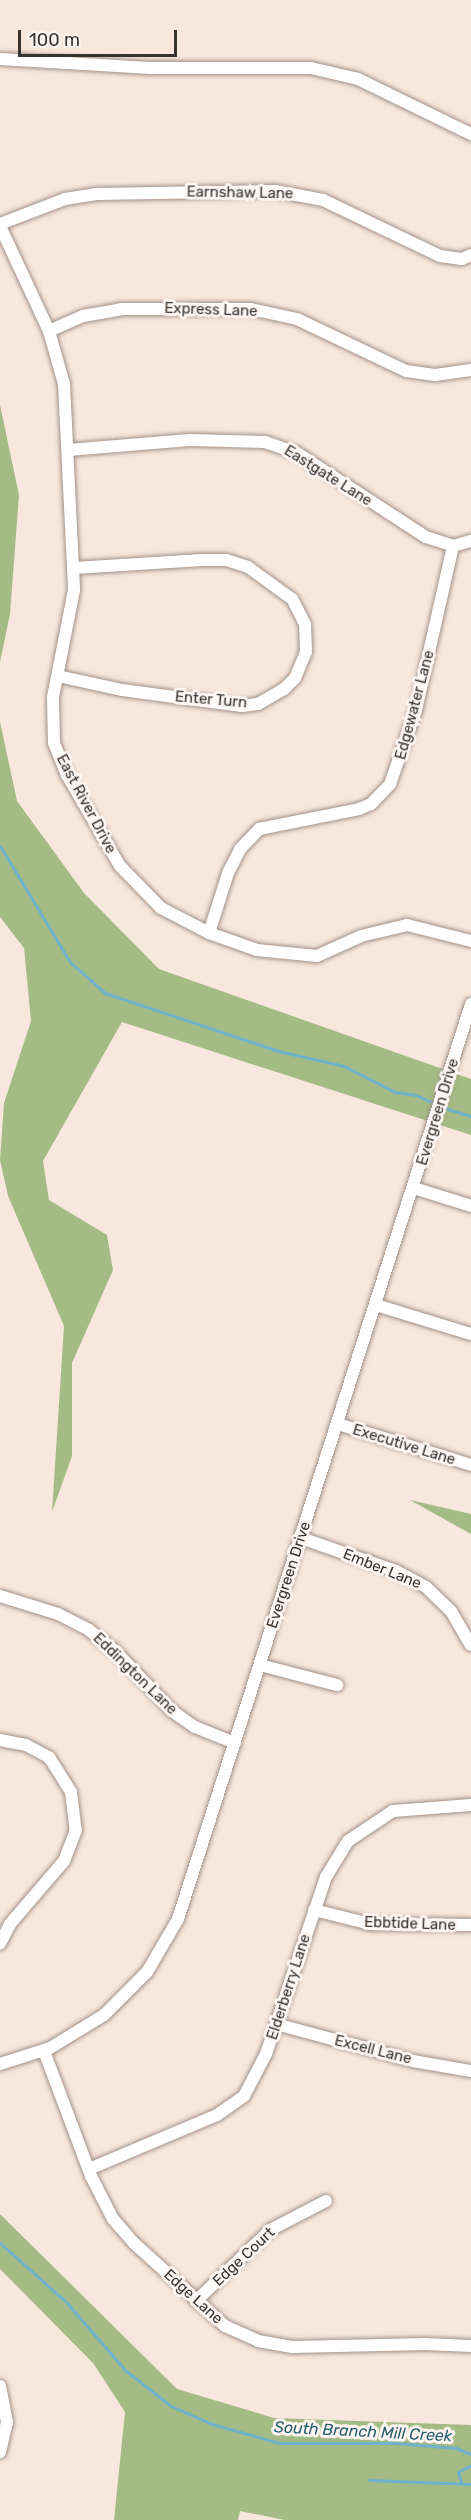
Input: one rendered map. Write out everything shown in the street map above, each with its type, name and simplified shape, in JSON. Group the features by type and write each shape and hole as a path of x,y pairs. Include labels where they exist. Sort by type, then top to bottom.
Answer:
{"street":[{"path":"0,59 150,68 311,68 366,82 471,134"},
{"name":"Earnshaw Lane","path":"0,225 65,199 97,194 275,191 323,200 440,256 462,259 471,255"},
{"name":"East River Drive","path":"0,225 49,332 64,384 74,590 51,711 54,743 67,775 111,852 130,880 160,908 209,933 291,956 317,956 361,936 407,926 471,941"},
{"name":"Express Lane","path":"49,332 83,316 121,309 251,309 297,319 406,371 435,375 471,370"},
{"name":"Eastgate Lane","path":"68,450 190,440 271,443 297,453 412,530 453,546"},
{"path":"453,546 471,542"},
{"name":"Edgewater Lane","path":"209,933 228,873 240,849 259,829 358,809 371,804 390,784 416,710 453,546"},
{"name":"Enter Turn","path":"58,676 122,690 242,706 265,701 284,689 295,678 306,652 305,624 292,599 248,567 226,560 202,560 74,568"},
{"name":"Evergreen Drive","path":"0,2064 44,2050 112,2008 158,1955 186,1899 470,1008"},
{"path":"414,1188 471,1206"},
{"path":"376,1305 471,1334"},
{"name":"Executive Lane","path":"338,1424 471,1465"},
{"name":"Ember Lane","path":"301,1538 396,1571 426,1587 451,1611 471,1645"},
{"name":"Eddington Lane","path":"0,1596 58,1614 89,1630 115,1651 172,1711 195,1726 236,1743"},
{"path":"260,1665 337,1685"},
{"path":"0,1740 27,1744 49,1758 71,1792 76,1830 64,1861 10,1924 0,1944"},
{"name":"Elderberry Lane","path":"89,2169 232,2108 260,2069 314,1910 340,1852 370,1823 406,1807 471,1805"},
{"name":"Ebbtide Lane","path":"314,1910 379,1925 471,1925"},
{"name":"Excell Lane","path":"276,2024 349,2045 471,2071"},
{"name":"Edge Lane","path":"44,2050 89,2169 118,2225 196,2301 241,2335 283,2346 471,2346"},
{"name":"Edge Court","path":"196,2301 265,2234 326,2201"},
{"path":"0,2386 7,2422 0,2452"}],"green space":[{"path":"0,405 19,495 10,614 0,662"},
{"path":"0,722 17,801 84,893 159,969 471,1079 471,1135 122,1022 43,1161 49,1200 107,1235 113,1270 72,1363 72,1456 52,1512 64,1326 8,1196 0,1160 4,1103 31,1021 24,948 0,917"},
{"path":"410,1500 471,1514 471,1534"},
{"path":"0,2214 177,2389 274,2418 471,2425 471,2520 285,2520 240,2511 238,2520 114,2520 125,2412 93,2363 0,2269"}],"waterway":[{"path":"0,846 70,962 105,993 278,1051 344,1066 395,1092 416,1095 435,1104"},
{"path":"441,1107 471,1116"},
{"name":"South Branch Mill Creek","path":"0,2243 67,2303 126,2371 171,2406 212,2424 279,2443 395,2443 456,2448 471,2454"},
{"name":"South Branch Mill Creek","path":"461,2482 458,2472 471,2465"},
{"path":"369,2480 471,2484"}]}
